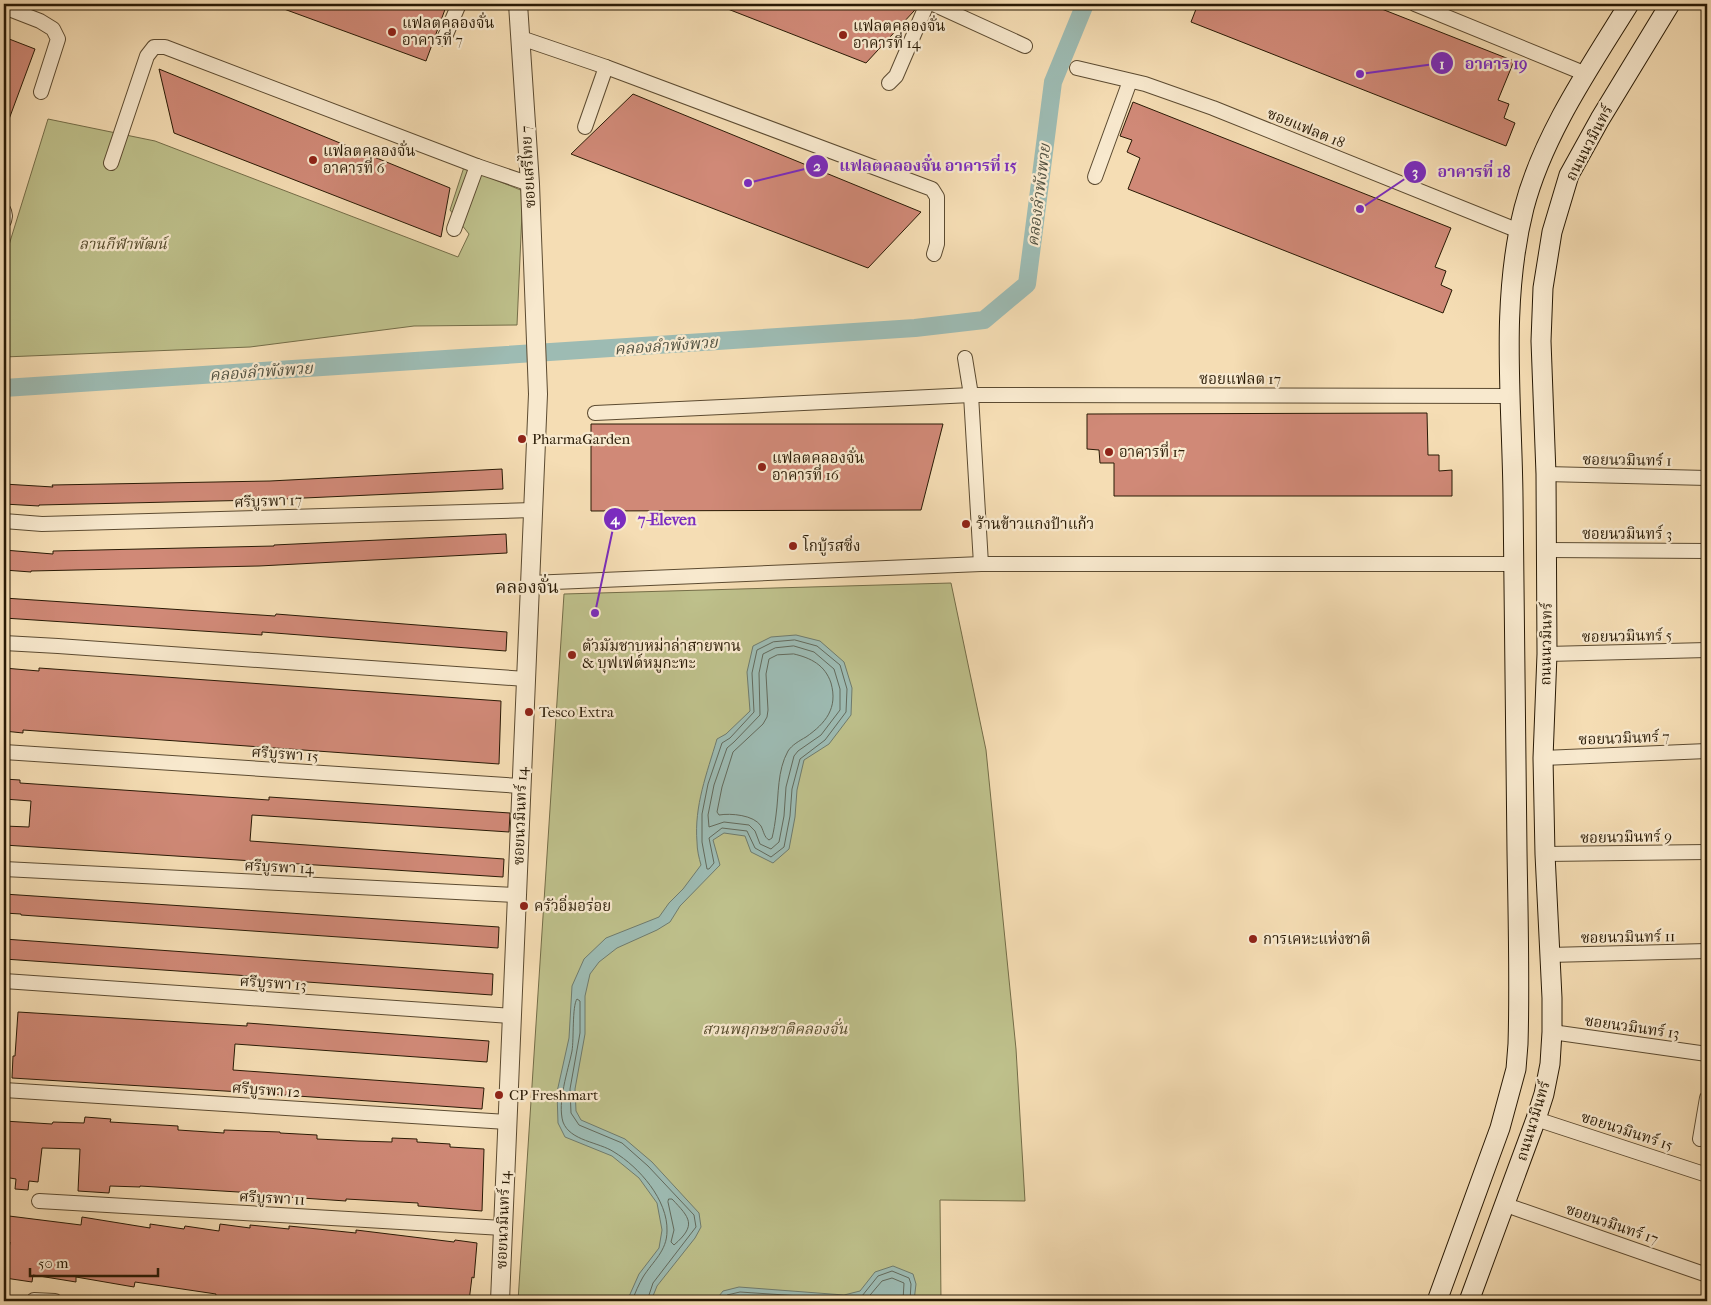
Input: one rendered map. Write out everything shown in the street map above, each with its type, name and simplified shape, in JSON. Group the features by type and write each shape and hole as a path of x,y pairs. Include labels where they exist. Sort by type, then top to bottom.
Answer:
{"main road":[{"name":"ถนนนวมินทร์","path":"1438,1301 1500,1128 1516,1069 1519,1017 1513,478 1508,344 1511,288 1519,231 1525,206 1539,166 1559,122 1629,4"},
{"name":"ถนนนวมินทร์","path":"1470,1301 1536,1119 1544,1094 1550,1064 1552,1032 1543,758 1547,654 1547,550 1541,341 1543,288 1552,232 1569,175 1600,119 1670,4"}],"street":[{"path":"444,39 459,4"},
{"name":"ซอยเสรีไทย 7","path":"518,4 530,184 536,330"},
{"path":"889,83 896,76 927,4"},
{"path":"933,4 1025,46"},
{"path":"1415,4 1586,74"},
{"path":"4,7 40,21 52,29 58,39 42,92"},
{"path":"521,38 606,67 932,189 937,197 934,254"},
{"path":"111,163 147,56 154,47 165,47 477,166 530,184"},
{"path":"585,127 606,67"},
{"name":"ซอยแฟลต 18","path":"1077,68 1145,84 1213,108 1519,231"},
{"path":"1095,177 1130,81"},
{"path":"454,229 477,166"},
{"path":"4,211 4,221"},
{"name":"ซอยนวมินทร์ 14","path":"500,1301 538,394 536,330"},
{"path":"965,358 971,395 981,564"},
{"name":"ซอยแฟลต 17","path":"595,413 971,395 1510,396"},
{"name":"ซอยนวมินทร์ 1","path":"1546,474 1707,478"},
{"name":"ศรีบูรพา 17","path":"4,521 35,524 533,510"},
{"name":"ซอยนวมินทร์ 3","path":"1547,550 1707,551"},
{"path":"530,583 981,564 1514,564"},
{"path":"4,643 526,679"},
{"name":"ซอยนวมินทร์ 5","path":"1547,654 1707,650"},
{"name":"ซอยนวมินทร์ 7","path":"1543,758 1707,751"},
{"name":"ศรีบูรพา 15","path":"6,752 521,786"},
{"name":"ซอยนวมินทร์ 9","path":"1545,854 1707,852"},
{"name":"ศรีบูรพา 14","path":"4,869 517,895"},
{"name":"ซอยนวมินทร์ 11","path":"1549,955 1707,951"},
{"name":"ศรีบูรพา 13","path":"4,981 512,1016"},
{"name":"ซอยนวมินทร์ 13","path":"1552,1032 1707,1054"},
{"name":"ศรีบูรพา 12","path":"4,1090 507,1122"},
{"path":"1700,1139 1707,1098"},
{"name":"ซอยนวมินทร์ 15","path":"1536,1119 1707,1175"},
{"name":"ศรีบูรพา 11","path":"38,1200 503,1228"},
{"name":"ซอยนวมินทร์ 17","path":"1506,1204 1707,1275"},
{"path":"34,1300 55,1301"}],"green space":[{"name":"ลานกีฬาพัฒน์","path":"48,119 155,141 458,257 469,234 450,210 464,167 523,191 517,325 414,326 250,347 4,357 4,261"},
{"name":"สวนพฤกษชาติคลองจั่น","path":"951,583 986,750 1016,1049 1025,1201 940,1200 941,1301 518,1301 564,594"}],"water":[{"path":"796,635 820,641 844,662 852,688 851,715 829,744 804,760 797,790 795,817 789,849 773,863 751,852 745,836 724,833 713,840 720,865 680,906 670,922 617,948 599,962 590,974 585,996 585,1034 575,1089 576,1111 581,1120 625,1139 652,1162 699,1213 701,1227 695,1238 657,1286 651,1301 627,1301 639,1274 659,1248 662,1230 657,1203 639,1178 612,1156 565,1137 558,1123 557,1092 569,1038 572,986 584,959 606,938 659,917 701,865 697,848 697,816 702,790 717,739 726,734 750,711 747,672 753,646 771,637"},
{"path":"893,1266 913,1274 916,1284 914,1301 715,1301 723,1291 739,1287 844,1295 860,1291 875,1272"}],"building":[{"name":"แฟลตคลองจั่น อาคารที่ 7","path":"274,4 447,4 426,61"},
{"name":"แฟลตคลองจั่น อาคารที่ 14","path":"715,4 918,4 914,11 866,63"},
{"path":"1198,4 1369,4 1514,61 1498,100 1509,104 1504,118 1515,123 1506,146 1191,22"},
{"path":"4,37 35,49 5,130 4,129"},
{"name":"แฟลตคลองจั่น อาคารที่ 6","path":"159,69 450,188 441,237 174,133"},
{"path":"633,94 921,212 868,268 571,154"},
{"path":"1133,102 1451,228 1435,267 1446,271 1441,285 1452,290 1443,313 1128,189 1140,158 1127,152 1132,140 1120,136"},
{"name":"อาคารที่ 17","path":"1427,413 1428,455 1439,455 1439,471 1452,470 1452,496 1114,496 1114,463 1100,463 1099,450 1087,449 1087,414"},
{"name":"แฟลตคลองจั่น อาคารที่ 16","path":"591,424 943,424 921,510 591,511"},
{"path":"502,469 503,489 260,500 39,506 4,504 4,484 53,487 52,485 270,481"},
{"path":"506,534 507,553 259,566 31,572 4,570 4,550 53,554 53,551 274,546"},
{"path":"4,598 275,616 276,614 507,632 506,651 262,632 262,635 4,618"},
{"path":"4,668 39,671 39,668 501,701 499,764 23,730 23,733 4,731"},
{"path":"4,779 20,780 20,783 269,800 269,797 510,813 509,832 252,815 250,841 504,859 503,877 4,845 4,826 29,827 31,801 4,799"},
{"path":"4,894 499,927 498,948 21,915 4,913"},
{"path":"4,939 493,974 492,995 4,959"},
{"path":"18,1012 247,1026 247,1023 489,1041 487,1062 235,1044 233,1070 484,1088 482,1109 12,1078"},
{"path":"85,1117 111,1119 110,1122 178,1126 178,1130 224,1133 224,1130 280,1132 317,1135 317,1139 358,1141 392,1142 392,1138 417,1139 417,1142 450,1144 450,1147 484,1149 482,1211 418,1206 418,1203 346,1199 346,1201 287,1197 287,1195 140,1186 110,1186 109,1193 78,1191 80,1149 42,1148 38,1182 29,1181 28,1190 15,1189 16,1179 4,1177 4,1121 52,1124 53,1122 84,1123"},
{"path":"9,1216 81,1225 82,1217 150,1228 150,1224 184,1229 185,1226 219,1231 220,1224 250,1228 250,1225 289,1229 289,1226 356,1233 356,1230 454,1242 455,1240 477,1243 474,1278 472,1277 469,1301 256,1301 239,1299 238,1301 223,1301 215,1300 216,1294 135,1282 134,1287 76,1277 76,1282 33,1275 32,1282 5,1278 10,1242 6,1241"}],"waterway":[{"name":"คลองลำพังพวย","path":"4,388 915,328 984,320 1027,284 1053,82 1085,4"}],"place":[{"name":"แฟลตคลองจั่น อาคารที่ 7","path":"392,32"},
{"name":"แฟลตคลองจั่น อาคารที่ 14","path":"843,35"},
{"name":"อาคาร 19","path":"1360,74"},
{"name":"แฟลตคลองจั่น อาคารที่ 6","path":"313,160"},
{"name":"แฟลตคลองจั่น อาคารที่ 15","path":"748,183"},
{"name":"อาคารที่ 18","path":"1360,209"},
{"name":"PharmaGarden","path":"522,439"},
{"name":"อาคารที่ 17","path":"1109,452"},
{"name":"แฟลตคลองจั่น อาคารที่ 16","path":"762,467"},
{"name":"ร้านข้าวแกงป้าแก้ว","path":"966,524"},
{"name":"โกบู้รสซิ่ง","path":"793,546"},
{"name":"7-Eleven","path":"595,613"},
{"name":"ตัวมัมชาบูหม่าล่าสายพาน & บุฟเฟต์หมูกะทะ","path":"572,655"},
{"name":"Tesco Extra","path":"529,712"},
{"name":"ครัวอิ่มอร่อย","path":"524,906"},
{"name":"การเคหะแห่งชาติ","path":"1253,939"},
{"name":"CP Freshmart","path":"499,1095"}],"district":[{"name":"คลองจั่น","path":"527,587"}]}
